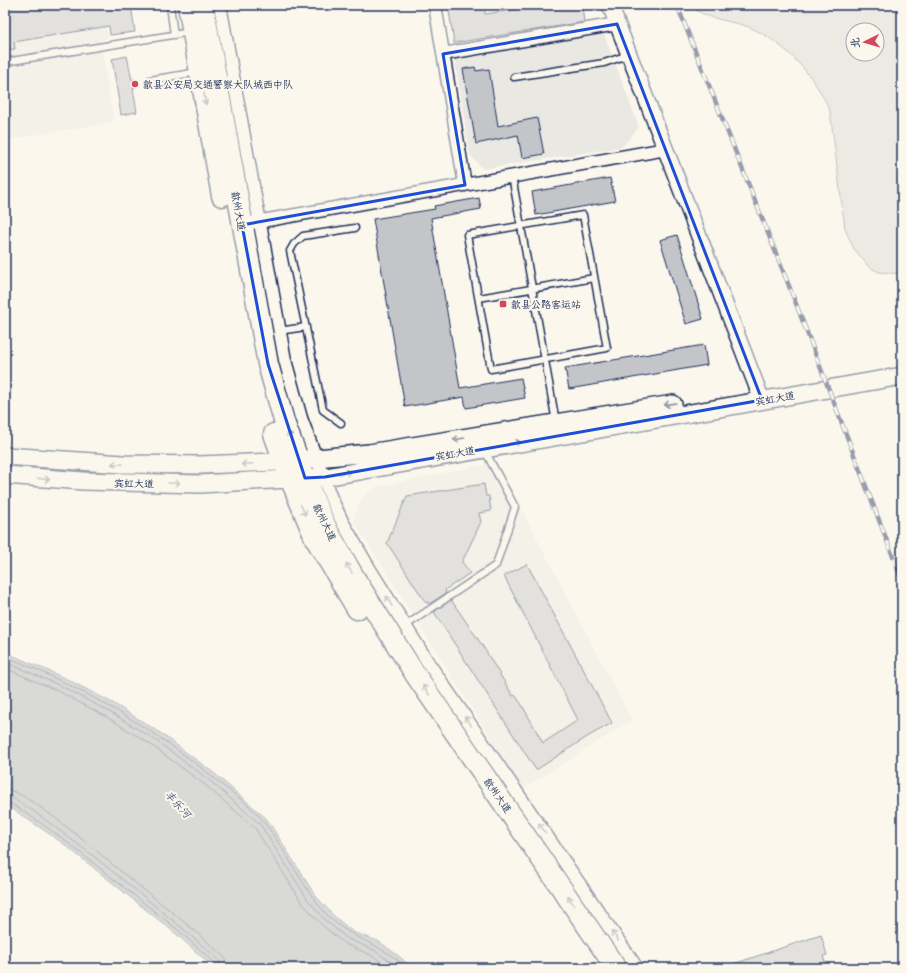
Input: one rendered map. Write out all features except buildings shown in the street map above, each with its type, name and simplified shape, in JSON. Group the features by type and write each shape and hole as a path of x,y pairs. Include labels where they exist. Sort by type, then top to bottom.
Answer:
{"highway":[{"name":"歙州大道","path":"188,5 184,33 200,71 250,344 263,398 302,469 315,538 370,630 404,682 600,968"},
{"name":"歙州大道","path":"202,5 250,224 268,364 285,424 328,531 382,622 616,968"}],"main road":[{"name":"宾虹大道","path":"5,475 122,483 200,484 302,469 484,448 761,395 902,364"},
{"name":"宾虹大道","path":"5,456 123,464 302,469 369,453 556,423 902,376"}],"street":[{"path":"220,5 250,224 292,389 302,469 343,523 405,626 637,968"},
{"path":"435,5 465,185"},
{"path":"610,5 761,395"},
{"path":"443,54 617,24"},
{"path":"250,224 666,149"}],"lane":[{"path":"5,62 184,33 170,5"},
{"path":"514,77 604,63 629,55"},
{"path":"150,80 200,71"},
{"path":"512,176 556,423"},
{"path":"583,215 607,348 491,369 468,235 521,226 583,215"},
{"path":"341,423 323,410 290,251 303,236 355,228"},
{"path":"478,298 594,278"},
{"path":"278,331 306,327"},
{"path":"405,626 496,565 515,507 484,448"}],"highlighted area":[{"path":"617,24 762,400 325,477 305,478 268,364 242,225 465,185 443,54"}],"shaded area":[{"path":"5,5 102,5 108,38 100,40 114,122 5,140"},
{"path":"689,5 902,5 902,274 879,272 869,267 854,249 845,229 830,111 823,97 806,71 783,48 770,38 743,25 707,16"},
{"path":"604,34 639,127 622,147 483,169 470,155 454,57"},
{"path":"497,462 632,720 523,789 353,520 359,502 367,493 376,487"}],"water":[{"name":"丰乐河","path":"5,652 65,678 113,703 159,732 214,773 267,819 315,895 333,915 353,932 378,941 399,956 412,968 214,968 175,933 61,842 5,804"}],"railway":[{"path":"677,5 793,296 902,580"}],"place":[{"name":"歙县公安局交通警察大队城西中队","path":"135,84"},
{"name":"歙县公路客运站","path":"503,304"}]}
